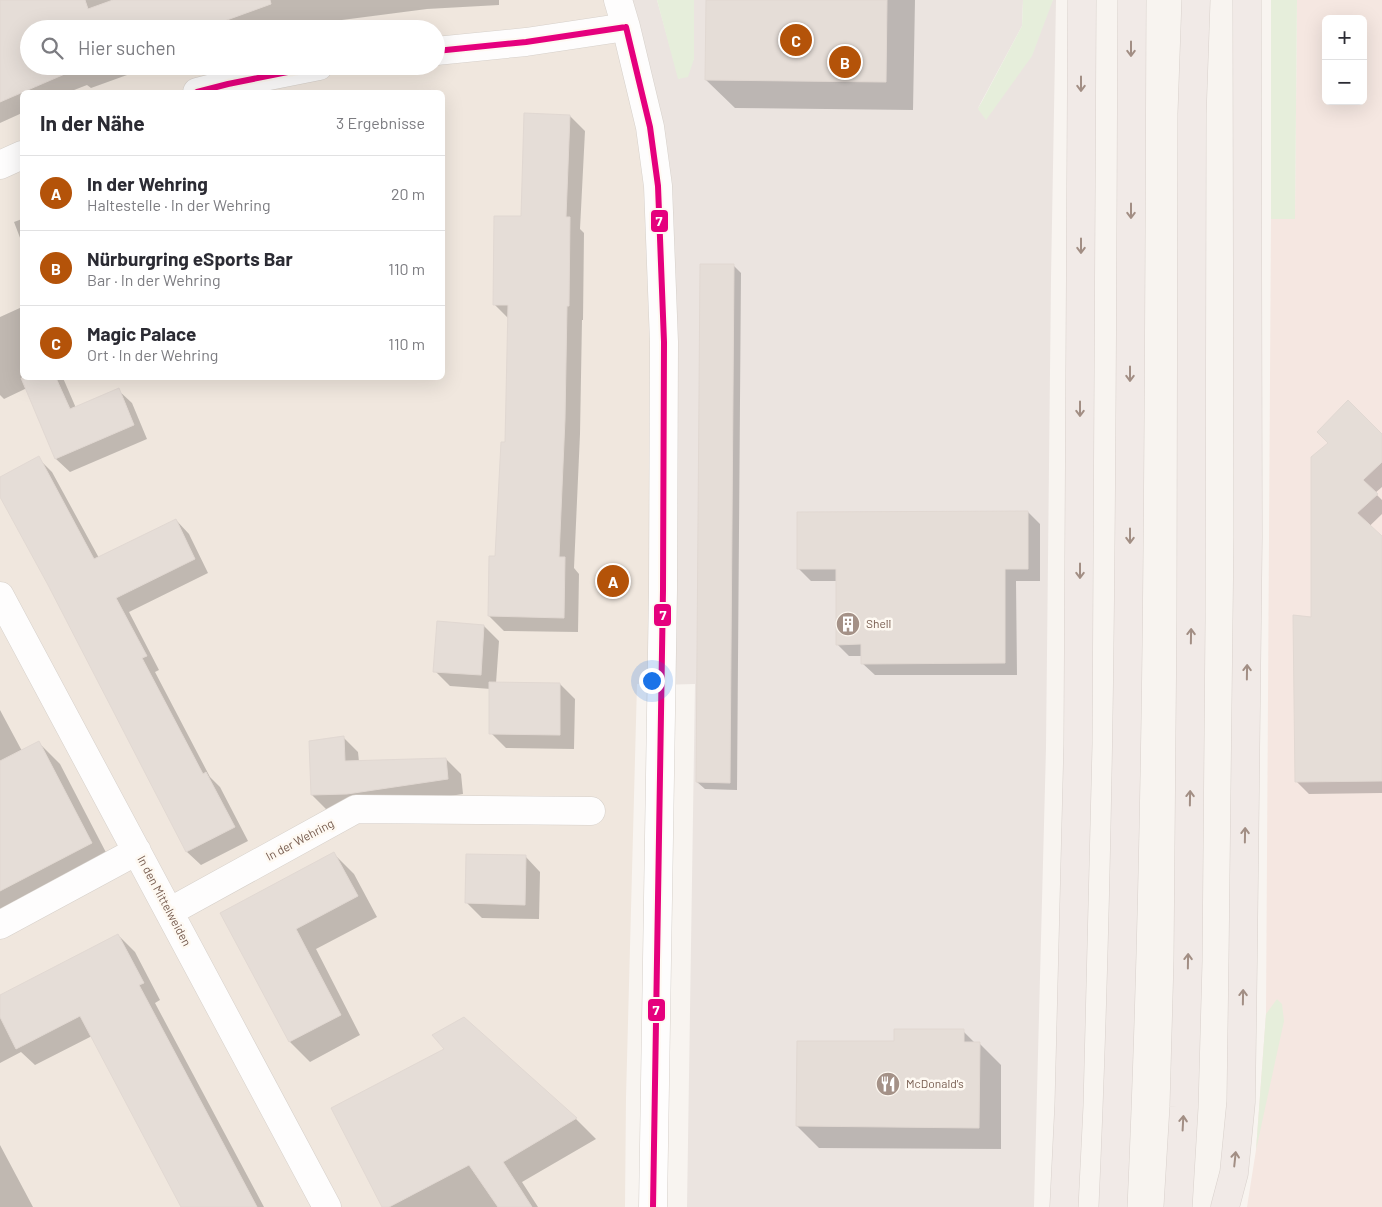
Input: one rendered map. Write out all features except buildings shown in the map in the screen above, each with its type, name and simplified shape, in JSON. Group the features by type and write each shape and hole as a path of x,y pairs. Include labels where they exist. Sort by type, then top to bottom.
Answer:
{"highway":[{"path":"1064,1207 1069,1105 1078,744 1082,0"},
{"path":"1112,1207 1125,847 1130,573 1132,0"},
{"path":"1178,1207 1184,1107 1188,962 1192,124 1196,0"},
{"path":"1225,1207 1234,1173 1241,1102 1244,961 1248,537 1247,0"}],"street":[{"path":"618,0 650,127 658,186 664,342 664,550 653,1207"},
{"path":"445,50 526,42 626,27"},
{"path":"205,90 274,75"},
{"path":"0,165 20,156"},
{"name":"In den Mittelweiden","path":"0,596 327,1207"},
{"name":"In der Wehring","path":"169,912 356,809 591,811"},
{"path":"0,925 137,851"}],"shaded area":[{"path":"0,0 615,0 648,130 659,685 637,684 626,1098 625,1207 0,1207"},
{"path":"615,0 657,0 679,79 694,59 694,0 1023,0 1022,26 978,108 1053,0 1056,0 1046,748 1034,1207 687,1207 695,684 659,685 655,186"},
{"path":"1297,0 1382,0 1382,1207 1247,1207 1256,1150 1266,1014 1271,219 1295,218"}],"green space":[{"path":"657,0 694,0 694,59 688,77 678,79"},
{"path":"1023,0 1053,0 1032,56 986,120 978,109 1022,26"},
{"path":"1271,0 1297,0 1295,219 1271,219"},
{"path":"1277,999 1282,1004 1284,1021 1256,1150 1266,1014"}],"transit line":[{"name":"7","path":"626,27 650,127 658,186 664,342 663,590 653,1207"},
{"name":"7","path":"445,50 526,42 626,27"},
{"name":"7","path":"205,90 273,75"}],"place":[{"name":"Magic Palace","path":"796,40"},
{"name":"Nürburgring eSports Bar","path":"845,62"},
{"name":"In der Wehring","path":"613,581"},
{"name":"Shell","path":"848,624"},
{"name":"McDonald's","path":"888,1084"}]}
